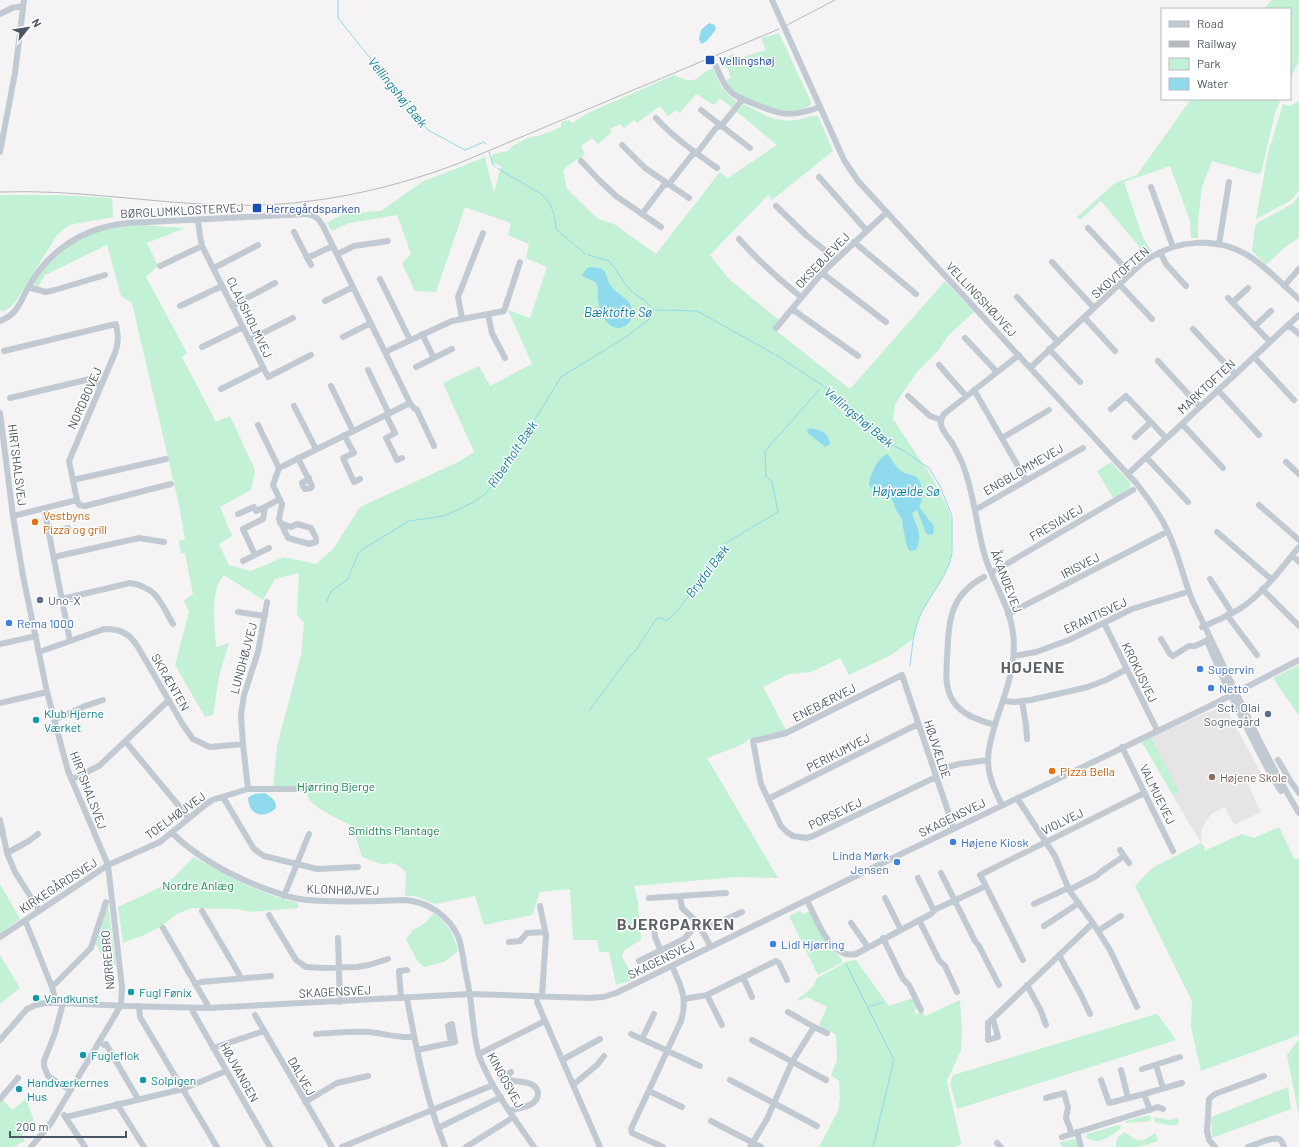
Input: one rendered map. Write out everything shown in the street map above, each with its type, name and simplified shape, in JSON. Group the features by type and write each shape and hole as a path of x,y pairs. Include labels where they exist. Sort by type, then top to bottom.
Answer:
{"street":[{"name":"VELLINGSHØJVEJ","path":"772,0 844,160 858,181 1128,474 1149,499 1164,523 1203,626 1262,757 1299,817"},
{"path":"0,14 24,3"},
{"path":"0,152 15,72 24,3"},
{"path":"716,66 728,89 743,99 772,112 783,115 802,113 820,107"},
{"path":"642,214 664,185 669,184 692,155 697,154 716,128 721,126 743,99"},
{"path":"701,110 750,148"},
{"path":"656,118 679,141 717,168"},
{"path":"622,145 645,168 689,198"},
{"path":"581,161 598,180 616,196 661,227"},
{"path":"819,177 867,231"},
{"path":"1219,244 1229,182"},
{"path":"1151,187 1173,247"},
{"path":"776,206 807,236 836,260"},
{"name":"OKSEØJEVEJ","path":"776,328 801,296 822,273 887,212"},
{"name":"BØRGLUMKLOSTERVEJ","path":"0,321 8,317 17,309 28,287 53,254 73,240 103,227 119,224 307,214 314,216 319,218 338,254 410,403 417,410 434,446"},
{"name":"CLAUSHOLMVEJ","path":"198,220 202,246 268,377 311,355"},
{"path":"1088,228 1132,274"},
{"path":"294,232 311,265"},
{"path":"462,318 458,297 483,233"},
{"path":"739,239 774,275 801,296"},
{"path":"338,254 354,246 388,240"},
{"path":"854,242 916,294"},
{"name":"SKOVTOFTEN","path":"1030,368 1142,263 1160,252 1173,247 1197,242 1219,244 1238,250 1262,265 1299,298"},
{"path":"214,268 258,245"},
{"path":"160,266 202,246"},
{"path":"307,258 333,246"},
{"path":"1160,252 1166,264 1186,286"},
{"path":"385,352 443,324 462,318 504,311 520,262"},
{"path":"1052,262 1094,308"},
{"path":"1284,286 1299,269"},
{"path":"822,273 886,322"},
{"path":"28,287 46,292 105,275"},
{"path":"380,279 410,340"},
{"path":"232,306 275,283"},
{"path":"1120,285 1152,319"},
{"path":"180,306 222,286"},
{"path":"325,301 353,287"},
{"path":"1248,288 1231,300 1270,342"},
{"path":"1017,297 1058,342"},
{"path":"792,309 858,356"},
{"path":"1255,326 1271,311"},
{"path":"488,314 492,333 505,358"},
{"name":"MARKTOFTEN","path":"1128,474 1299,315"},
{"path":"249,340 294,318"},
{"path":"1084,318 1115,351"},
{"path":"343,337 371,323"},
{"name":"NORDBOVEJ","path":"4,351 116,324 118,345 70,457 69,465 77,500"},
{"path":"1288,325 1299,334"},
{"path":"202,347 243,327"},
{"path":"1193,329 1235,374"},
{"path":"422,334 434,358"},
{"path":"965,338 997,372"},
{"path":"416,367 452,349"},
{"path":"1049,349 1080,382"},
{"path":"908,396 930,416 941,420 944,414 1019,355"},
{"path":"1254,357 1294,400"},
{"path":"1158,360 1200,407"},
{"path":"939,365 966,396"},
{"path":"221,389 263,368"},
{"path":"368,370 395,433 386,438 397,460 402,458"},
{"path":"10,398 90,379 101,386"},
{"path":"331,386 353,430"},
{"path":"974,390 1026,480"},
{"path":"1218,390 1258,435"},
{"path":"1111,409 1126,396 1166,438"},
{"path":"279,468 410,403"},
{"path":"294,406 316,449"},
{"path":"1002,438 1049,410"},
{"name":"HIRTSHALSVEJ","path":"0,413 13,516 23,576 47,692 62,749 72,779 108,866"},
{"name":"ÅKANDEVEJ","path":"941,420 943,429 953,444 963,466 975,510 984,554 990,573 1008,614 1014,640 1014,656 1010,677 989,745 988,760 990,778 1002,805"},
{"path":"1135,437 1151,422"},
{"path":"1182,424 1223,468"},
{"path":"258,425 279,468 274,486 282,504 279,520 280,522 288,538 309,544 316,542 316,538 311,528 296,524 291,527 280,522"},
{"path":"344,435 354,453 343,458 354,482 360,479"},
{"name":"ENGBLOMMEVEJ","path":"975,510 1083,448"},
{"path":"1146,457 1188,502"},
{"path":"298,458 308,478"},
{"path":"73,480 166,459"},
{"path":"1286,462 1299,474"},
{"path":"13,516 77,500 79,505 85,506 171,484"},
{"name":"FRESIAVEJ","path":"990,573 1133,490"},
{"path":"238,514 254,507 256,511 280,499"},
{"path":"1259,505 1299,540"},
{"path":"255,555 243,529 263,519 265,507"},
{"path":"44,508 70,641"},
{"path":"49,533 68,528"},
{"path":"1218,532 1271,579"},
{"name":"IRISVEJ","path":"1008,614 1163,534"},
{"path":"54,557 139,538 164,542"},
{"path":"1203,626 1242,607 1262,589 1299,547"},
{"path":"243,561 269,548"},
{"path":"1292,555 1299,562"},
{"path":"984,577 965,591 959,598 951,615 948,624 946,678 949,694 960,709 972,717 995,725"},
{"path":"1210,579 1230,614 1257,654"},
{"path":"62,599 130,583 141,585 148,588 155,594 173,624"},
{"path":"1262,589 1299,626"},
{"name":"ERANTISVEJ","path":"1014,656 1036,652 1058,644 1147,604 1184,593"},
{"name":"LUNDHØJVEJ","path":"243,744 241,715 244,695 258,652 267,602"},
{"path":"238,612 265,616"},
{"name":"KROKUSVEJ","path":"1104,623 1157,730"},
{"name":"SKRÆNTEN","path":"39,652 104,629 115,628 127,634 134,640 183,725 193,739 210,747 243,744"},
{"path":"0,642 36,636"},
{"path":"1161,639 1172,656 1189,646 1195,646 1209,639"},
{"name":"SKAGENSVEJ","path":"0,1040 27,1009 36,1005 63,1002 121,1006 207,1008 470,994 574,998 602,997 620,992 1233,694 1299,660"},
{"path":"1003,701 1022,701 1092,685 1127,669"},
{"name":"HØJVÆLDE","path":"902,675 954,829"},
{"name":"ENEBÆRVEJ","path":"753,742 786,733 902,675"},
{"path":"0,703 47,692"},
{"name":"VELLINGSHØJVEJ","path":"1233,694 1270,763 1299,812"},
{"path":"54,720 84,706 103,700"},
{"path":"72,779 99,766 169,700"},
{"path":"1022,701 1027,739"},
{"name":"PERIKUMVEJ","path":"768,800 918,724"},
{"path":"125,741 189,818"},
{"name":"PORSEVEJ","path":"753,742 760,778 768,800 781,826 793,836 806,838 813,836 936,776"},
{"path":"243,744 248,789"},
{"name":"VALMUEVEJ","path":"1122,747 1173,851"},
{"path":"944,768 959,764 988,760"},
{"path":"1278,760 1299,793"},
{"name":"TOELHØJVEJ","path":"108,866 152,847 172,833 212,800 248,789 305,790"},
{"name":"VIOLVEJ","path":"986,886 980,875 1144,793"},
{"path":"223,797 254,849 259,853 317,869 358,867"},
{"path":"1017,798 1046,841 1060,866 1069,889 1110,950 1137,1007"},
{"path":"0,820 7,853 15,872 39,910"},
{"name":"KLONHØJVEJ","path":"172,833 197,854 225,872 284,896 307,900 405,900 416,901 434,908 452,925 458,937 470,994"},
{"path":"7,853 29,841 38,834"},
{"path":"284,896 309,834"},
{"path":"1120,850 1129,863"},
{"path":"1034,904 1096,876 1124,856"},
{"name":"KIRKEGÅRDSVEJ","path":"0,937 108,866"},
{"name":"NØRREBRO","path":"31,1147 58,1111 121,1006 121,972 108,866"},
{"path":"942,873 954,900 999,985"},
{"path":"918,878 934,911"},
{"path":"807,900 830,943 838,952 850,955 901,930 954,900 986,886 1023,960"},
{"path":"649,898 726,893"},
{"path":"680,896 682,908 700,926 711,947"},
{"path":"885,898 901,930"},
{"path":"52,987 91,948 106,902"},
{"path":"1044,926 1079,903"},
{"path":"540,906 545,932 540,996 537,1002 600,1147"},
{"path":"202,911 240,978"},
{"path":"639,962 684,939 700,926 720,922 742,912"},
{"path":"269,915 296,960 301,965 310,968 365,966 388,959"},
{"path":"1098,931 1121,916"},
{"path":"25,920 49,978 56,1003"},
{"path":"919,920 939,960 945,966 958,992"},
{"path":"851,923 868,947"},
{"path":"993,1019 1093,923"},
{"path":"654,925 655,937 661,951"},
{"path":"164,928 207,1004 207,1008"},
{"path":"509,942 520,941 527,933 545,932"},
{"path":"338,938 340,1002"},
{"path":"883,938 903,979 909,986 921,1010"},
{"path":"1059,955 1090,1014"},
{"path":"684,999 707,995 776,961 779,963 787,980"},
{"path":"663,1147 632,1133 631,1129 684,1012 684,999 680,984 672,966"},
{"path":"407,970 399,971 404,998 432,1110 445,1147"},
{"path":"195,984 201,982 271,976"},
{"path":"743,977 752,997"},
{"path":"1027,985 1042,1011 1046,1025"},
{"name":"KINGOSVEJ","path":"470,994 475,1036 479,1054 486,1073 509,1111 534,1147"},
{"path":"707,995 722,1025"},
{"path":"63,1002 55,1033 44,1061 44,1066 48,1076 70,1090"},
{"path":"139,1006 139,1016 217,1147"},
{"name":"HØJVANGEN","path":"193,1008 193,1012 270,1147"},
{"path":"788,1012 827,1033"},
{"path":"642,1039 654,1014"},
{"name":"DALVEJ","path":"255,1015 332,1147"},
{"path":"479,1054 545,1021"},
{"path":"751,1145 767,1120 792,1062 814,1027"},
{"path":"213,1048 264,1031"},
{"path":"316,1034 348,1031 371,1032 402,1038 414,1037"},
{"path":"631,1034 700,1066"},
{"path":"562,1060 600,1039"},
{"path":"752,1040 826,1080"},
{"path":"417,1050 451,1043"},
{"path":"104,1045 106,1044 138,1099"},
{"path":"573,1085 597,1065 604,1056"},
{"path":"1142,1069 1180,1057"},
{"path":"1156,1064 1163,1088"},
{"path":"1121,1070 1128,1098"},
{"path":"66,1117 183,1089 226,1071"},
{"path":"509,1111 534,1103 538,1097 536,1087 531,1084 509,1080 507,1075 510,1072"},
{"path":"305,1102 337,1083 368,1076"},
{"path":"1215,1147 1209,1140 1207,1130 1209,1099 1215,1094 1264,1076"},
{"path":"0,1098 18,1078"},
{"path":"730,1080 817,1126"},
{"path":"1101,1080 1108,1103 1182,1083"},
{"path":"342,1147 493,1085"},
{"path":"649,1091 682,1107"},
{"path":"1046,1098 1064,1093 1068,1107 1066,1118 1081,1147"},
{"path":"1144,1094 1150,1110"},
{"path":"438,1128 501,1097"},
{"path":"117,1104 144,1147"},
{"path":"1062,1137 1158,1107 1163,1109"},
{"path":"58,1111 66,1117 85,1147"},
{"path":"466,1147 509,1120"},
{"path":"712,1121 751,1145 761,1147"},
{"path":"1248,1147 1272,1138 1278,1138 1281,1140 1284,1147"}],"shaded area":[{"name":"Højene Skole","path":"1221,707 1226,709 1261,773 1246,780 1261,812 1234,825 1225,807 1211,814 1202,828 1201,843 1173,796 1178,792 1151,737"}],"green space":[{"path":"1272,0 1299,0 1299,61 1291,77 1291,8 1264,8"},
{"path":"779,33 811,102 811,105 800,110 777,111 737,94 726,83 728,79 731,78 728,69 722,65 723,61 733,53 736,59 766,50 761,38"},
{"path":"713,68 717,78 727,94 736,101 732,108 720,98 714,105 696,94 680,113 676,110 668,116 660,106 637,123 634,120 624,128 620,124 610,129 612,132 598,144 592,138 581,146 585,154 579,160 577,159 563,170 567,189 598,219 614,224 656,254 720,172 728,178 777,145 737,112 744,104 776,119 790,121 818,116 833,151 772,200 768,195 710,255 729,279 779,320 774,329 850,389 945,281 974,312 949,335 936,353 917,372 895,404 893,419 933,479 948,509 952,523 952,547 950,564 919,617 914,638 893,654 849,675 840,658 811,672 789,674 763,687 786,730 775,734 750,739 739,746 707,758 778,878 736,877 634,886 638,903 641,940 624,950 622,956 634,980 616,985 609,952 599,952 597,940 573,940 570,889 540,892 532,915 484,925 475,896 435,904 415,896 405,896 406,872 400,867 391,863 377,863 362,857 352,826 313,804 303,786 273,787 277,746 301,655 304,623 297,615 299,573 275,579 263,600 224,575 219,582 216,590 214,609 216,647 229,643 219,676 213,715 205,717 175,665 189,612 184,600 193,594 185,553 181,554 179,541 185,539 179,505 132,303 121,296 107,245 45,275 38,287 33,285 51,259 71,244 90,234 110,228 130,225 185,228 147,243 158,266 146,277 187,353 182,357 216,422 230,416 255,470 251,490 220,507 232,536 219,544 229,565 251,571 284,557 316,564 333,549 360,507 458,462 474,452 443,383 479,366 490,386 532,364 508,310 530,318 547,267 526,258 529,244 508,235 511,223 465,207 436,292 415,291 402,263 411,254 397,215 349,223 332,231 327,223 343,214 381,211 422,182 485,157 494,193 501,166 493,163 493,155 508,151 512,146 530,137 539,136 561,127 561,122 569,120 572,123 586,114 674,75 692,80"},
{"path":"1190,100 1281,100 1275,113 1261,173 1258,174 1212,161 1202,187 1198,220 1198,238 1191,238 1190,221 1170,166 1124,182 1143,238 1152,252 1146,255 1101,201 1080,220 1077,217 1115,183 1137,175"},
{"path":"1299,101 1299,191 1290,201 1256,219 1268,153 1283,104 1290,106"},
{"path":"0,195 57,195 112,198 113,217 69,225 57,235 14,304 5,311 0,311"},
{"path":"1299,196 1299,238 1284,248 1266,265 1252,251 1255,226 1259,222 1292,204"},
{"path":"1111,462 1131,484 1130,488 1113,498 1097,471"},
{"path":"1299,665 1299,716 1273,678"},
{"path":"1151,737 1179,792 1173,796 1142,742"},
{"path":"1279,827 1295,860 1299,858 1299,1035 1201,1071 1191,1027 1192,1001 1135,886 1152,868 1201,843 1205,848 1204,851 1242,834 1254,838"},
{"name":"Nordre Anlæg","path":"194,857 257,890 298,903 298,908 251,912 236,909 192,908 177,914 160,927 123,943 118,907 161,887 174,877"},
{"path":"0,884 20,919 0,933"},
{"path":"108,904 116,964 108,967 96,944"},
{"path":"800,911 804,914 810,911 826,941 843,962 818,975 789,916"},
{"path":"434,913 450,930 458,951 444,962 424,967 418,962 406,939 413,930 424,924"},
{"path":"0,955 20,988 0,1004"},
{"path":"856,960 889,1006 913,998 917,1009 914,1011 916,1014 922,1011 925,1016 960,1000 962,1030 961,1050 947,1081 961,1143 960,1145 954,1147 819,1147 838,1111 840,1098 839,1081 831,1075 837,1060 836,1035 819,1025 827,1007 807,997 799,1001 798,999 813,987 817,978 848,961"},
{"path":"1156,1014 1176,1040 957,1109 950,1084 953,1075"},
{"path":"1299,1040 1299,1117 1287,1055"},
{"path":"1288,1087 1291,1109 1212,1138 1211,1117"},
{"path":"26,1099 36,1126 22,1134 25,1141 13,1147 0,1147 0,1103 3,1100 12,1110"},
{"path":"1148,1115 1150,1116 1151,1121 1125,1123 1126,1121"},
{"path":"1154,1117 1170,1120 1177,1118 1179,1121 1177,1125 1166,1125 1155,1122"},
{"path":"1118,1125 1121,1126 1120,1129 1113,1135 1099,1141 1090,1140 1086,1137 1087,1134"},
{"path":"1124,1132 1138,1140 1146,1139 1156,1133 1158,1141 1138,1147 1116,1147 1117,1138"},
{"path":"1075,1139 1078,1147 1062,1147 1060,1144 1060,1142"}],"water":[{"path":"709,23 715,25 716,29 707,40 701,44 699,39 701,30"},
{"name":"Bæktofte Sø","path":"590,267 604,271 612,287 630,304 632,316 627,325 617,328 607,322 598,303 598,288 596,283 582,275 587,268"},
{"path":"810,428 824,432 828,436 830,444 825,447 808,433 807,430"},
{"name":"Højvælde Sø","path":"887,454 901,471 916,477 921,483 922,500 919,507 934,526 933,534 929,535 926,533 917,510 912,513 919,535 916,550 910,551 907,547 902,519 896,510 891,497 874,492 869,485 877,463"},
{"path":"265,793 274,801 276,808 271,812 262,815 254,812 249,804 248,798 254,794"}],"waterway":[{"name":"Vellingshøj Bæk","path":"338,0 338,18 428,130 465,150 484,142 486,144"},
{"name":"Vellingshøj Bæk","path":"489,152 495,167"},
{"name":"Vellingshøj Bæk","path":"497,168 545,197 552,210 556,229 585,254"},
{"name":"Vellingshøj Bæk","path":"588,255 609,261 631,291 644,300 654,310 697,311 774,354"},
{"name":"Riberholt Bæk","path":"327,601 331,591 347,580 359,552 363,549 409,521 444,516 474,502 487,492 513,455 561,377 626,337 652,317"},
{"name":"Vellingshøj Bæk","path":"776,355 822,385 867,420 883,440 904,451 929,468 940,486 952,516 952,551"},
{"name":"Brydal Bæk","path":"589,711 629,657 636,650 656,619 661,618 666,621 676,613 724,544 778,512 772,482 766,476 765,451 819,390"},
{"name":"Vellingshøj Bæk","path":"910,666 913,641 918,622 924,608 947,570 952,553"},
{"path":"846,964 894,1060 873,1147"},
{"path":"868,1007 883,1002"}],"railway":[{"path":"787,25 835,0"},
{"path":"0,192 56,192 195,204 253,205 313,201 371,190 400,183 457,164 779,29"}],"place":[{"name":"Vellingshøj","path":"710,60"},
{"name":"Herregårdsparken","path":"257,208"},
{"name":"Vestbyns Pizza og grill","path":"35,522"},
{"name":"Uno-X","path":"40,600"},
{"name":"Rema 1000","path":"9,623"},
{"name":"Supervin","path":"1200,669"},
{"name":"Netto","path":"1211,688"},
{"name":"Sct. Olai Sognegård","path":"1268,714"},
{"name":"Klub Hjerne Værket","path":"36,720"},
{"name":"Pizza Bella","path":"1052,771"},
{"name":"Højene Skole","path":"1212,777"},
{"name":"Højene Kiosk","path":"953,842"},
{"name":"Linda Mørk Jensen","path":"897,862"},
{"name":"Lidl Hjørring","path":"773,944"},
{"name":"Fugl Fønix","path":"131,992"},
{"name":"Vandkunst","path":"36,998"},
{"name":"Fugleflok","path":"83,1055"},
{"name":"Solpigen","path":"143,1080"},
{"name":"Handværkernes Hus","path":"19,1089"}],"district":[{"name":"HØJENE","path":"1033,666"},
{"name":"BJERGPARKEN","path":"676,923"}],"park label":[{"name":"Hjørring Bjerge","path":"336,786"},
{"name":"Smidths Plantage","path":"394,830"}]}
